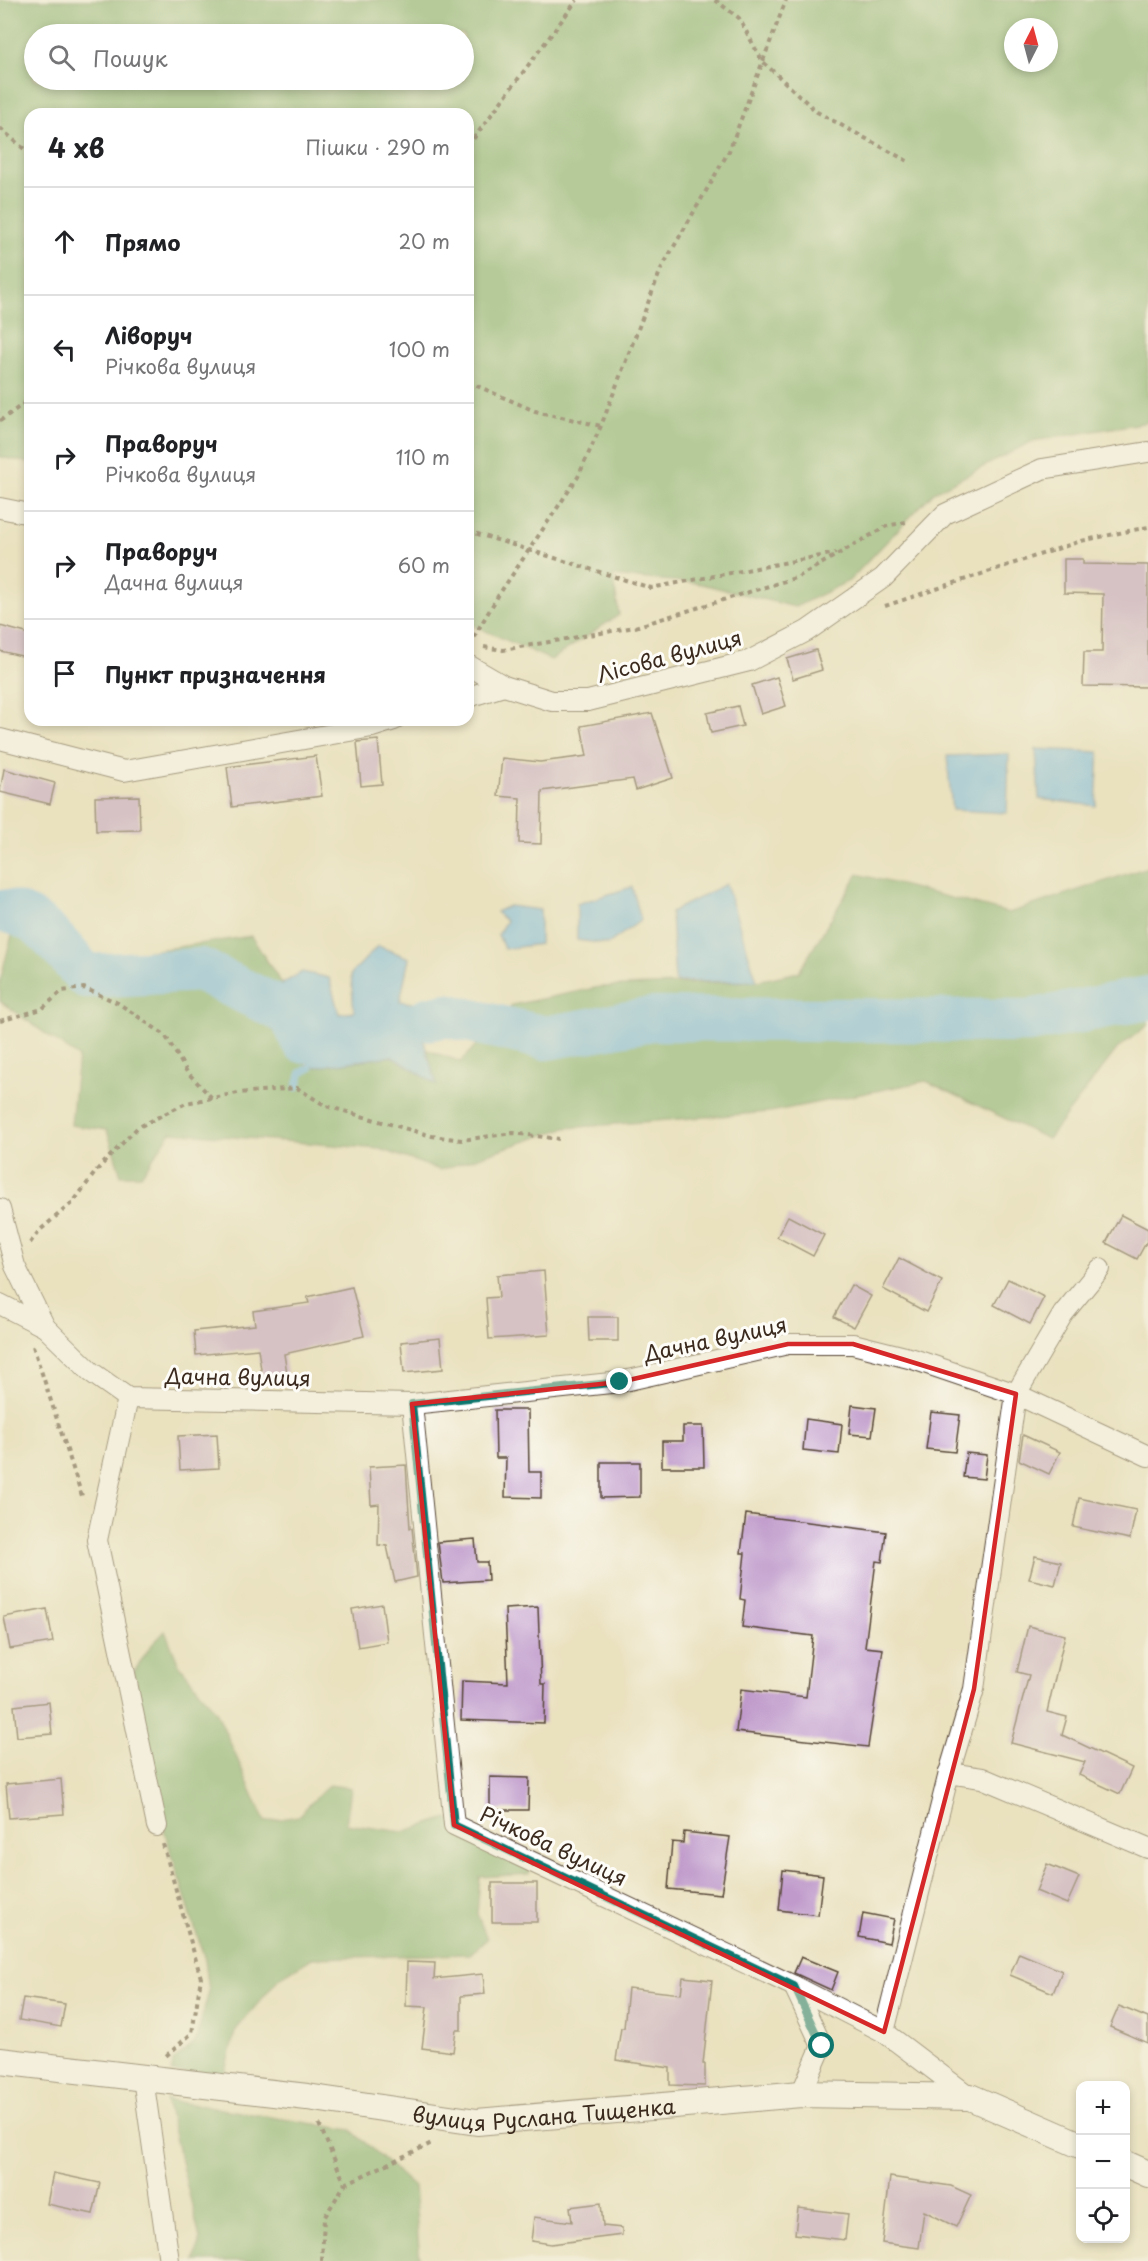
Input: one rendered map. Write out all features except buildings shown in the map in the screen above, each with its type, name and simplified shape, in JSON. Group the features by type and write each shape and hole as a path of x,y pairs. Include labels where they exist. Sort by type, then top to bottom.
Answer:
{"street":[{"name":"Лісова вулиця","path":"474,657 504,686 552,701 588,702 749,661 807,631 884,578 945,514 1042,469 1148,452"},
{"path":"0,508 24,513"},
{"path":"474,695 504,686"},
{"path":"0,739 124,771 375,726"},
{"path":"0,1209 15,1266 45,1327"},
{"path":"884,2032 949,1773 974,1689 1016,1394 1063,1314 1100,1269"},
{"path":"0,1304 45,1327 92,1372 128,1398 96,1540 157,1826"},
{"name":"Дачна вулиця","path":"128,1398 412,1404 620,1382 788,1344 853,1344 913,1359 1016,1394 1148,1456"},
{"name":"Річкова вулиця","path":"412,1404 454,1825 794,1986 884,2032 970,2097"},
{"path":"949,1773 982,1778 1148,1848"},
{"path":"794,1986 822,2046 801,2094"},
{"name":"вулиця Руслана Тищенка","path":"0,2061 307,2097 477,2122 801,2094 970,2097 1076,2143"},
{"path":"142,2078 169,2261"},
{"path":"1130,2166 1148,2174"}],"path":[{"path":"474,138 577,0"},
{"path":"715,0 740,18 762,61 818,112 911,163"},
{"path":"474,640 498,596 578,477 601,426 661,269 729,151 786,0"},
{"path":"0,128 24,149"},
{"path":"474,385 535,411 601,426"},
{"path":"0,421 24,403"},
{"path":"474,651 503,650 635,627 798,577 887,526 945,514"},
{"path":"884,606 1081,541 1148,526"},
{"path":"474,533 651,588 840,553"},
{"path":"0,1021 42,1009 62,991 84,988 118,1003 165,1035 187,1072 213,1098"},
{"path":"15,1266 39,1230 74,1200 97,1170 137,1128 186,1103 297,1088 326,1106 432,1136 462,1140 513,1133 560,1139"},
{"path":"23,1317 96,1540"},
{"path":"142,2078 192,2033 201,1978 157,1826"},
{"path":"307,2097 345,2184"},
{"path":"322,2261 324,2218 345,2184 439,2140"}],"highlighted area":[{"path":"788,1344 853,1344 1016,1394 974,1689 884,2032 454,1825 412,1404 620,1382"}],"green space":[{"path":"0,0 1148,0 1148,422 1033,441 934,492 849,581 795,607 697,583 613,576 619,615 551,660 474,626 474,108 24,108 24,462 0,457"},
{"path":"1148,867 1148,1025 1117,1049 1048,1139 926,1081 770,1112 565,1128 440,1170 380,1149 171,1132 141,1175 121,1175 107,1130 71,1125 78,1057 0,1001 0,981 13,931 34,901 91,960 251,936 282,984 267,1024 310,1068 392,1056 436,1084 427,1050 461,1062 512,1005 600,987 757,981 799,972 858,874 1009,913"},
{"path":"165,1631 178,1663 217,1713 265,1822 298,1816 329,1785 351,1788 346,1824 403,1832 448,1818 534,1857 529,1874 480,1877 477,1914 487,1939 470,1954 312,1958 278,1979 235,2031 224,2075 172,2072 173,2061 195,2043 209,1992 205,1960 165,1833 134,1672 150,1647"},
{"path":"166,2100 351,2130 414,2187 420,2261 195,2261 200,2238"}],"water":[{"path":"1036,749 1099,752 1096,806 1039,799"},
{"path":"1009,754 1007,813 952,810 947,756"},
{"path":"726,884 757,981 675,982 671,912"},
{"path":"632,887 641,920 608,944 577,940 577,904"},
{"path":"509,906 540,910 540,944 504,949 498,934 506,921 496,912"},
{"path":"378,946 409,958 400,1001 496,1018 473,1032 421,1032 437,1085 392,1056 310,1068 282,984 302,972 329,978 339,1014 354,1012 351,974"}],"waterway":[{"path":"0,911 13,913 37,925 58,944 86,976 201,970 290,1014 303,1041 348,1037"},
{"path":"428,1019 446,1015 546,1038 652,1019 1029,1021 1148,998"},
{"path":"297,1087 301,1073 310,1068"}],"route":[{"path":"620,1382 412,1404 454,1825 794,1986 822,2046"}]}
